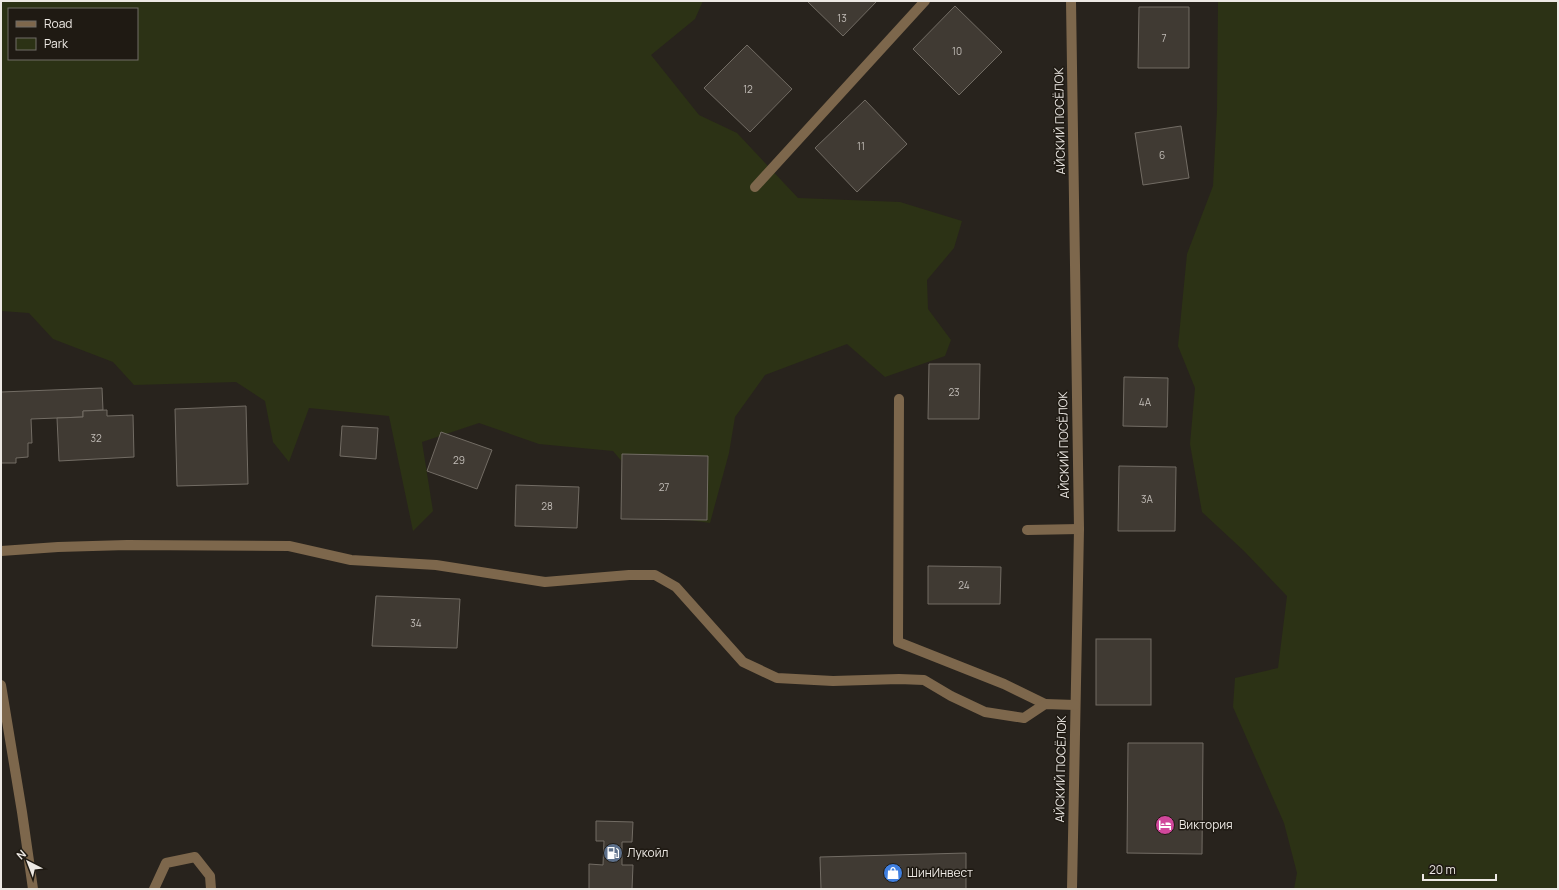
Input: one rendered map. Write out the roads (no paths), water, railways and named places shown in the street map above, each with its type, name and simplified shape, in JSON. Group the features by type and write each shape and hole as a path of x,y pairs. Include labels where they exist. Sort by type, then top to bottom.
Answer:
{"street":[{"path":"755,187 925,1"},
{"name":"АЙСКИЙ ПОСЁЛОК","path":"1071,1 1078,529 1072,889"},
{"path":"898,399 898,642 1004,684 1044,704 1074,705"},
{"path":"1027,530 1078,529"},
{"path":"1,551 119,545 289,546 351,560 436,565 545,582 629,575 655,575 676,587 743,662 777,678 833,682 924,680 985,712 1024,718 1044,704"},
{"path":"1,684 33,889"},
{"path":"154,889 166,863 195,857 210,876 211,889"}],"place":[{"name":"Виктория","path":"1165,825"},
{"name":"Лукойл","path":"613,853"},
{"name":"ШинИнвест","path":"893,873"}]}
